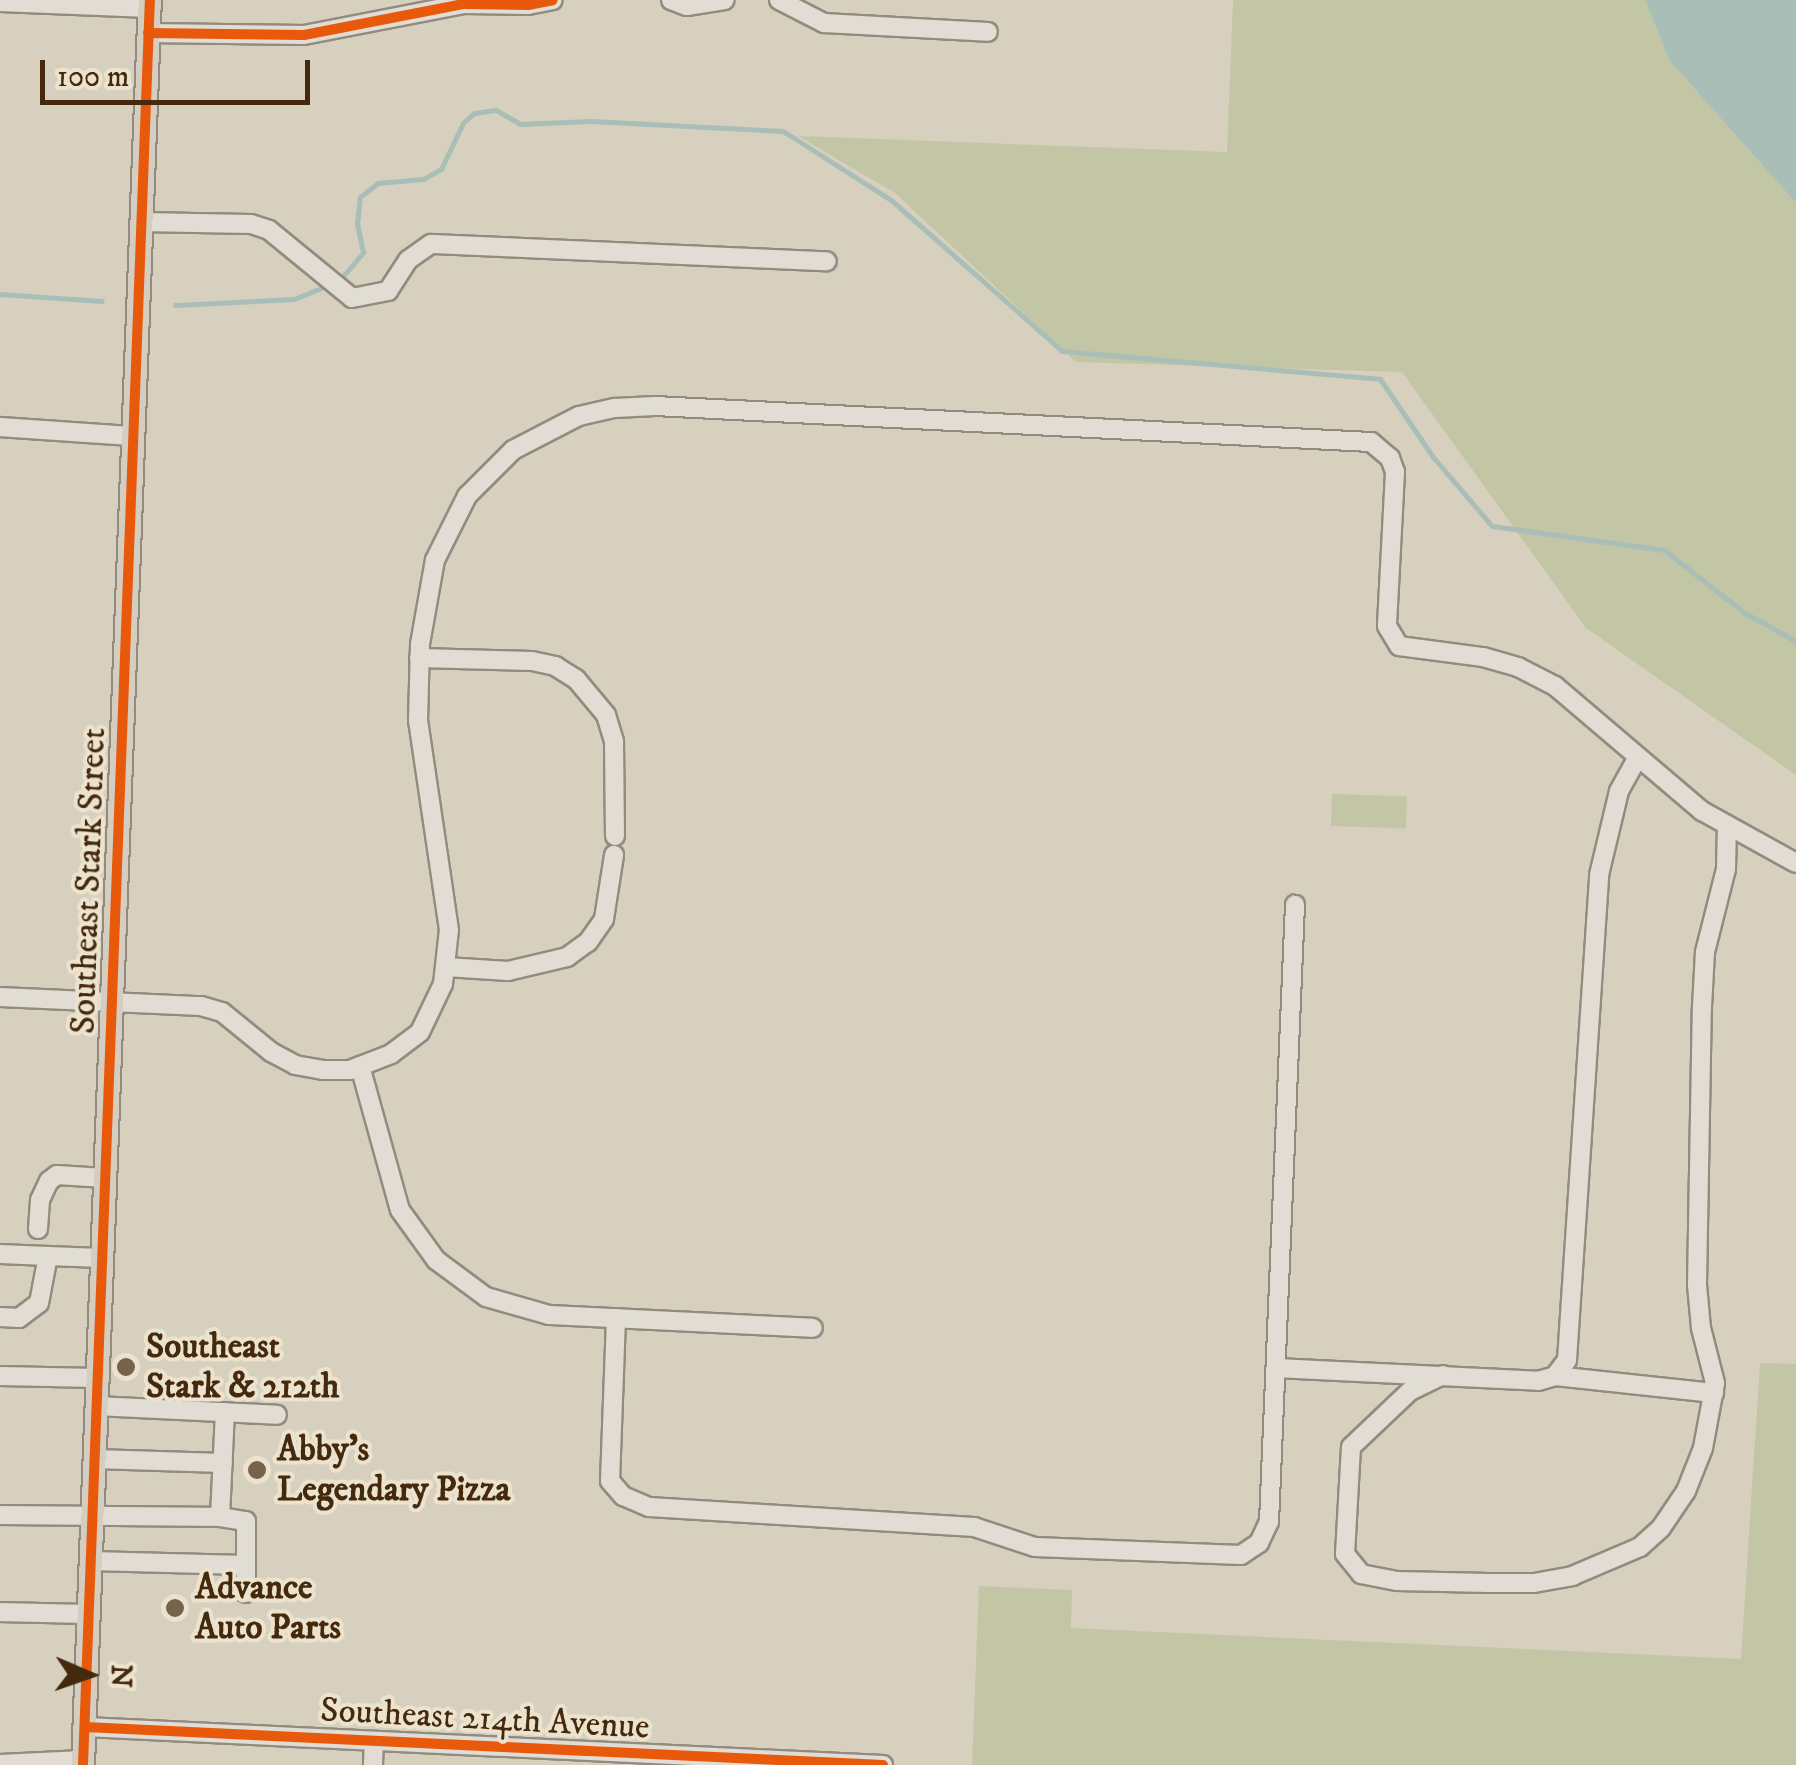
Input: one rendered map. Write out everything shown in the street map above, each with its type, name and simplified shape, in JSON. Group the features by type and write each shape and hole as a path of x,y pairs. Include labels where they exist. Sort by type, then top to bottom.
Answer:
{"main road":[{"name":"Southeast Stark Street","path":"83,1763 149,4"}],"street":[{"path":"148,33 304,36 463,4 528,5 552,0"},
{"path":"671,0 686,6 725,0"},
{"path":"779,0 824,22 988,32"},
{"path":"0,2 149,4"},
{"path":"142,222 251,224 269,230 352,298 388,291 408,260 431,244 827,261"},
{"path":"0,997 201,1006 222,1012 257,1042 295,1065 323,1070 360,1066 390,1054 420,1032 434,1009 446,967 449,930 422,752 420,658 436,560 466,496 513,450 578,416 655,406 1358,440 1381,448 1394,472 1387,626 1391,638 1410,650 1483,658 1518,667 1556,686 1637,758 1726,825 1796,863"},
{"path":"0,427 133,436"},
{"path":"420,658 487,657 556,666 592,694 606,715 614,742 614,846 604,918 588,942 567,957 508,971 446,967"},
{"path":"1555,1376 1567,1360 1571,1335 1599,875 1619,791 1637,758"},
{"path":"1444,1375 1410,1391 1351,1447 1345,1554 1349,1564 1376,1580 1534,1583 1588,1571 1640,1547 1660,1528 1686,1491 1703,1448 1714,1393 1713,1366 1700,1328 1697,1285 1702,1007 1705,952 1726,869 1726,825"},
{"path":"616,1318 610,1481 622,1496 650,1507 974,1527 1035,1547 1241,1556 1259,1543 1269,1522 1295,904"},
{"path":"360,1066 400,1210 436,1260 486,1298 549,1314 813,1328"},
{"path":"38,1229 40,1200 49,1181 58,1175 105,1178"},
{"path":"0,1254 101,1258"},
{"path":"0,1317 19,1318 39,1303 48,1256"},
{"path":"1276,1368 1538,1381 1555,1376 1714,1393"},
{"path":"0,1376 96,1378"},
{"path":"96,1406 277,1415"},
{"path":"220,1517 225,1412"},
{"path":"94,1459 223,1463"},
{"path":"0,1515 220,1517 246,1521 246,1593"},
{"path":"90,1562 246,1565"},
{"path":"0,1612 88,1614"},
{"name":"Southeast 214th Avenue","path":"85,1727 663,1760 884,1765"},
{"path":"374,1742 374,1765"},
{"path":"0,1764 83,1763"}],"green space":[{"path":"1233,0 1645,0 1669,60 1796,203 1796,775 1586,628 1402,372 1076,362 895,193 798,136 1227,152"},
{"path":"1332,794 1407,797 1406,829 1331,826"},
{"path":"1760,1363 1796,1364 1796,1765 972,1765 979,1586 1072,1590 1071,1628 1741,1659"}],"water":[{"path":"1645,0 1796,0 1796,203 1669,60"}],"waterway":[{"path":"339,281 363,252 357,224 360,197 378,183 423,179 441,169 463,123 474,113 496,110 520,124 591,121 783,131 891,200 1062,351 1380,379 1433,457 1492,526 1664,550 1745,613 1796,641"},
{"path":"175,305 294,299 329,285"},
{"path":"0,294 102,301"}],"cycle path":[{"path":"83,1765 150,0"},
{"path":"148,33 304,35 463,4 528,5 553,0"},
{"path":"85,1727 883,1765"}],"place":[{"name":"Southeast Stark & 212th","path":"126,1367"},
{"name":"Abby's Legendary Pizza","path":"257,1470"},
{"name":"Advance Auto Parts","path":"175,1608"}]}
